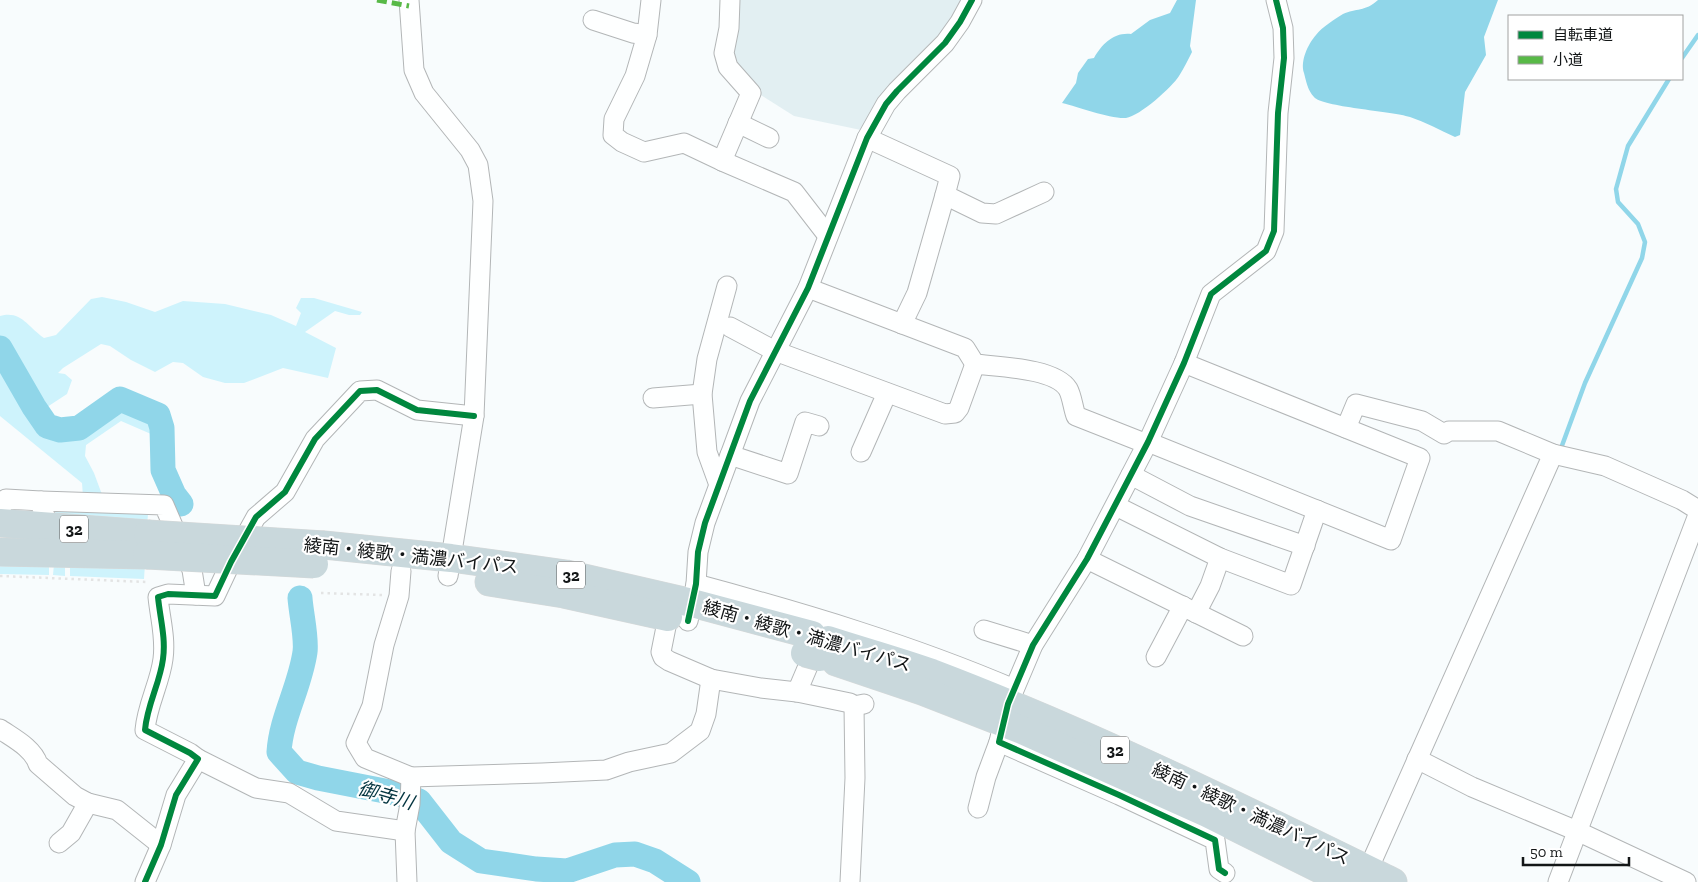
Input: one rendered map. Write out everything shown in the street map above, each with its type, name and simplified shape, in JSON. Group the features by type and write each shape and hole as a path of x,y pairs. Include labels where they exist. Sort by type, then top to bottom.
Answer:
{"highway":[{"name":"綾南・綾歌・満濃バイパス","path":"0,523 49,527 147,544 324,555 450,567 564,594 686,606 819,641 922,691 1007,714 1214,794 1357,876"},
{"name":"綾南・綾歌・満濃バイパス","path":"0,552 147,544"},
{"name":"綾南・綾歌・満濃バイパス","path":"324,555 400,584 450,567"},
{"name":"綾南・綾歌・満濃バイパス","path":"1007,714 1229,824 1357,876 1393,882"}],"street":[{"path":"409,0 414,70 424,93 470,150 478,165 482,185 483,201 474,416 450,567"},
{"path":"651,0 647,35 635,76 614,119 614,135 622,142 644,152 684,143 794,192 828,236"},
{"path":"722,161 751,93 728,67 724,53 730,0"},
{"path":"850,882 859,705 797,692 761,688 711,678 663,657 661,652 686,606 705,523 750,401 808,288 867,138 886,104 945,43 960,22 972,0"},
{"path":"978,808 1007,714 1033,645 1087,559 1148,443 1184,363 1211,294 1266,251 1274,232 1278,113 1284,58 1283,28 1276,0"},
{"path":"593,20 633,33 647,35"},
{"path":"738,123 769,138"},
{"path":"867,138 950,176 917,293 902,324"},
{"path":"945,195 982,213 996,214 1044,192"},
{"path":"719,484 707,452 702,394 707,359 727,286"},
{"path":"808,288 964,348 975,364 1046,374 1059,379 1069,390 1076,416 1391,540 1420,458 1184,363"},
{"path":"730,327 775,351 945,414 955,412 958,408 975,364"},
{"path":"405,832 336,821 289,793 256,788 145,730 146,718 163,661 165,639 158,597 168,594 215,596 256,517 286,492 315,439 360,391 377,390 418,410 474,416"},
{"path":"861,452 887,393"},
{"path":"653,398 702,394"},
{"path":"1346,428 1356,404 1422,421 1444,434 1449,431 1498,430 1553,454 1605,466 1682,500 1698,510"},
{"path":"730,455 788,474 805,422 819,426"},
{"path":"1357,876 1421,760 1553,454"},
{"path":"1131,475 1190,506 1305,546"},
{"path":"0,510 6,499 164,505 192,570 196,595"},
{"path":"41,501 49,527"},
{"path":"1116,506 1220,558 1291,585 1317,510"},
{"path":"1558,882 1698,515"},
{"path":"1156,657 1210,586 1220,558"},
{"path":"1087,559 1243,636"},
{"path":"400,584 384,645 372,706 356,743 365,758 410,790 606,770 629,762 671,753 700,732 706,714 711,678"},
{"path":"686,606 819,641 920,652 1007,714 1215,840 1219,869 1224,878"},
{"path":"984,630 1033,645"},
{"path":"797,692 819,641"},
{"path":"0,729 22,744 36,758 38,764 75,796 88,803 117,810 161,845"},
{"path":"145,882 161,845 176,795 198,759"},
{"path":"1421,760 1472,787 1577,831 1686,882"},
{"path":"407,882 405,832 410,790"},
{"path":"59,844 71,834 88,803"},
{"path":"1224,878 1222,837 1229,824"}],"path":[{"path":"0,576 146,582"},
{"path":"321,593 400,584"}],"shaded area":[{"path":"735,0 964,0 944,35 861,130 794,116 756,92 733,65"},
{"path":"102,297 126,302 155,312 183,301 225,304 271,315 296,326 301,313 296,308 301,298 314,298 362,312 360,315 349,315 335,311 305,332 336,348 328,378 283,368 244,383 225,383 203,377 183,363 173,362 155,372 131,360 110,346 101,344 58,373 65,374 72,380 67,394 41,411 0,344 0,316 13,315 19,317 44,338 56,335 91,299"},
{"path":"0,353 31,409 45,428 59,433 80,431 121,402 155,418 159,427 151,434 121,421 86,445 85,456 94,473 104,500 83,497 82,483 0,416"},
{"path":"50,508 148,514 147,526 56,520"},
{"path":"0,559 49,565 49,575 0,574"},
{"path":"54,564 65,565 65,576 53,575"},
{"path":"145,564 144,579 70,576 70,565"}],"water":[{"path":"1177,0 1196,0 1190,46 1192,52 1179,76 1163,94 1147,107 1126,118 1103,115 1062,103 1076,83 1078,73 1088,59 1094,58 1109,40 1119,35 1131,34 1150,20 1170,13"},
{"path":"1378,0 1498,0 1484,37 1486,55 1465,92 1460,135 1455,137 1410,117 1330,104 1314,97 1310,92 1303,63 1305,53 1313,39 1325,26 1343,14 1365,8"}],"waterway":[{"path":"1683,57 1698,35"},
{"path":"1560,451 1585,383 1642,258 1645,242 1638,224 1618,202 1616,189 1628,146 1668,80"},
{"name":"御寺川","path":"0,348 47,426 60,430 79,428 120,399 158,415 162,428 163,470 174,495 181,504"},
{"name":"御寺川","path":"300,598 305,633 305,652 303,665 283,727 279,752 297,772 400,794 419,801 451,842 481,861 536,869 567,871 615,855 635,854 655,861 688,882"}],"marked path":[{"path":"377,0 409,6"}],"cycle path":[{"path":"688,621 696,584 698,552 705,523 750,401 808,288 867,138 886,104 945,43 960,22 972,0"},
{"path":"1225,873 1219,869 1215,840 999,742 1008,704 1033,645 1087,559 1148,442 1184,363 1211,294 1266,251 1274,231 1278,113 1284,58 1283,28 1276,0"},
{"path":"145,882 161,845 176,795 198,759 145,730 164,651 158,597 168,594 215,596 256,517 285,492 315,439 360,391 377,390 417,410 474,416"}]}
